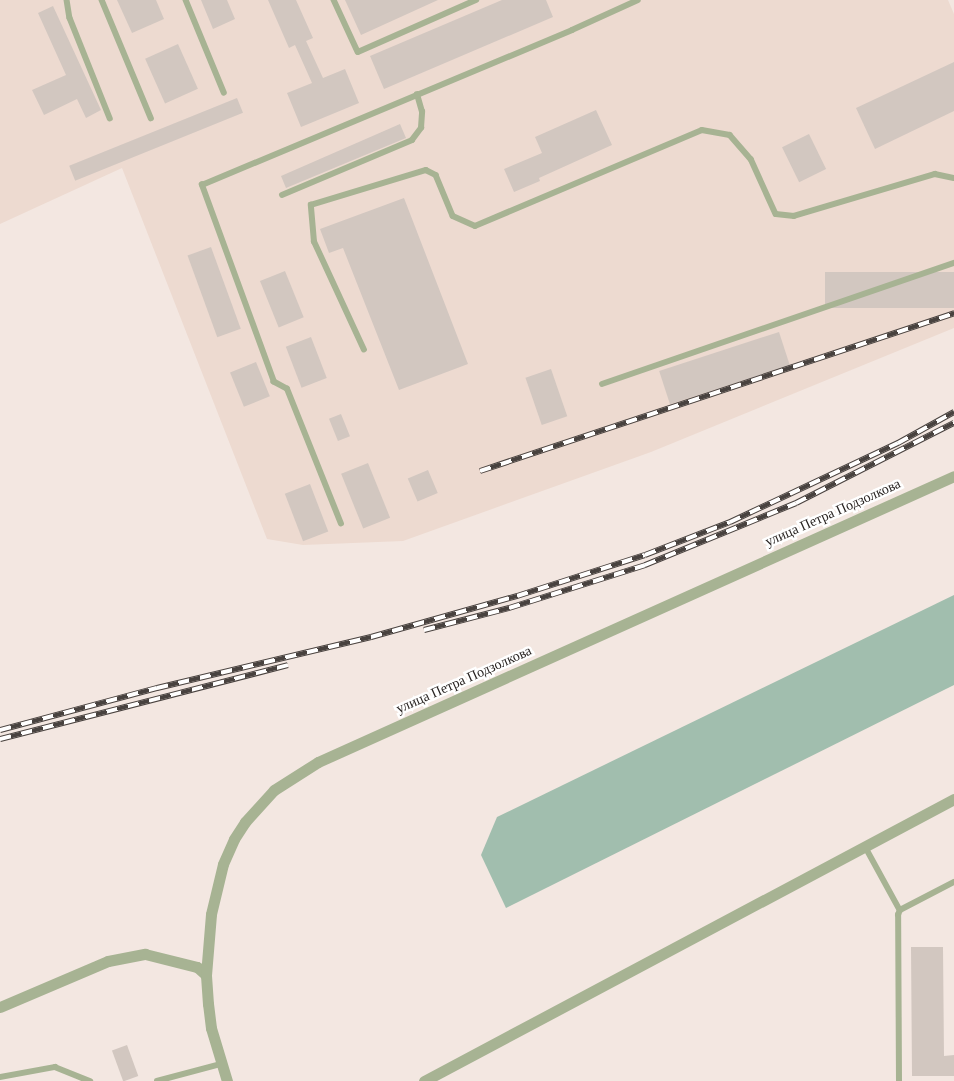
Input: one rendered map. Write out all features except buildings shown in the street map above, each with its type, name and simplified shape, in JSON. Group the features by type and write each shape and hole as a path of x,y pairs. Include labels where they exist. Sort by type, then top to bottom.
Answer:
{"street":[{"name":"улица Петра Подзолкова","path":"227,1081 211,1028 206,976 211,914 223,864 234,839 245,822 274,790 318,762 954,476"},
{"path":"424,1081 954,799"},
{"path":"0,1007 108,961 145,954 197,967 206,976"}],"lane":[{"path":"67,0 70,18 110,118"},
{"path":"102,0 151,118"},
{"path":"186,0 224,92"},
{"path":"334,0 358,52 476,0"},
{"path":"341,524 287,389 274,382 202,185 638,0"},
{"path":"282,195 412,140 421,128 422,112 417,95"},
{"path":"364,350 314,242 311,205 426,170 436,175 452,216 475,226 702,130 730,135 751,159 776,214 794,216 936,174 954,178"},
{"path":"602,384 954,263"},
{"path":"865,846 900,910"},
{"path":"899,1081 898,915 900,910 954,882"},
{"path":"157,1081 221,1064"},
{"path":"0,1077 55,1067 90,1081"}],"shaded area":[{"path":"0,0 948,0 954,14 954,328 651,452 403,541 303,545 267,539 122,168 0,224"}],"green space":[{"path":"954,595 954,685 506,908 481,855 497,817"}],"railway":[{"path":"480,471 954,313"},
{"path":"0,730 157,688 371,637 517,596 645,555 730,522 898,443 954,412"},
{"path":"424,630 509,608 645,565 796,503 954,423"},
{"path":"0,739 288,665"}]}
